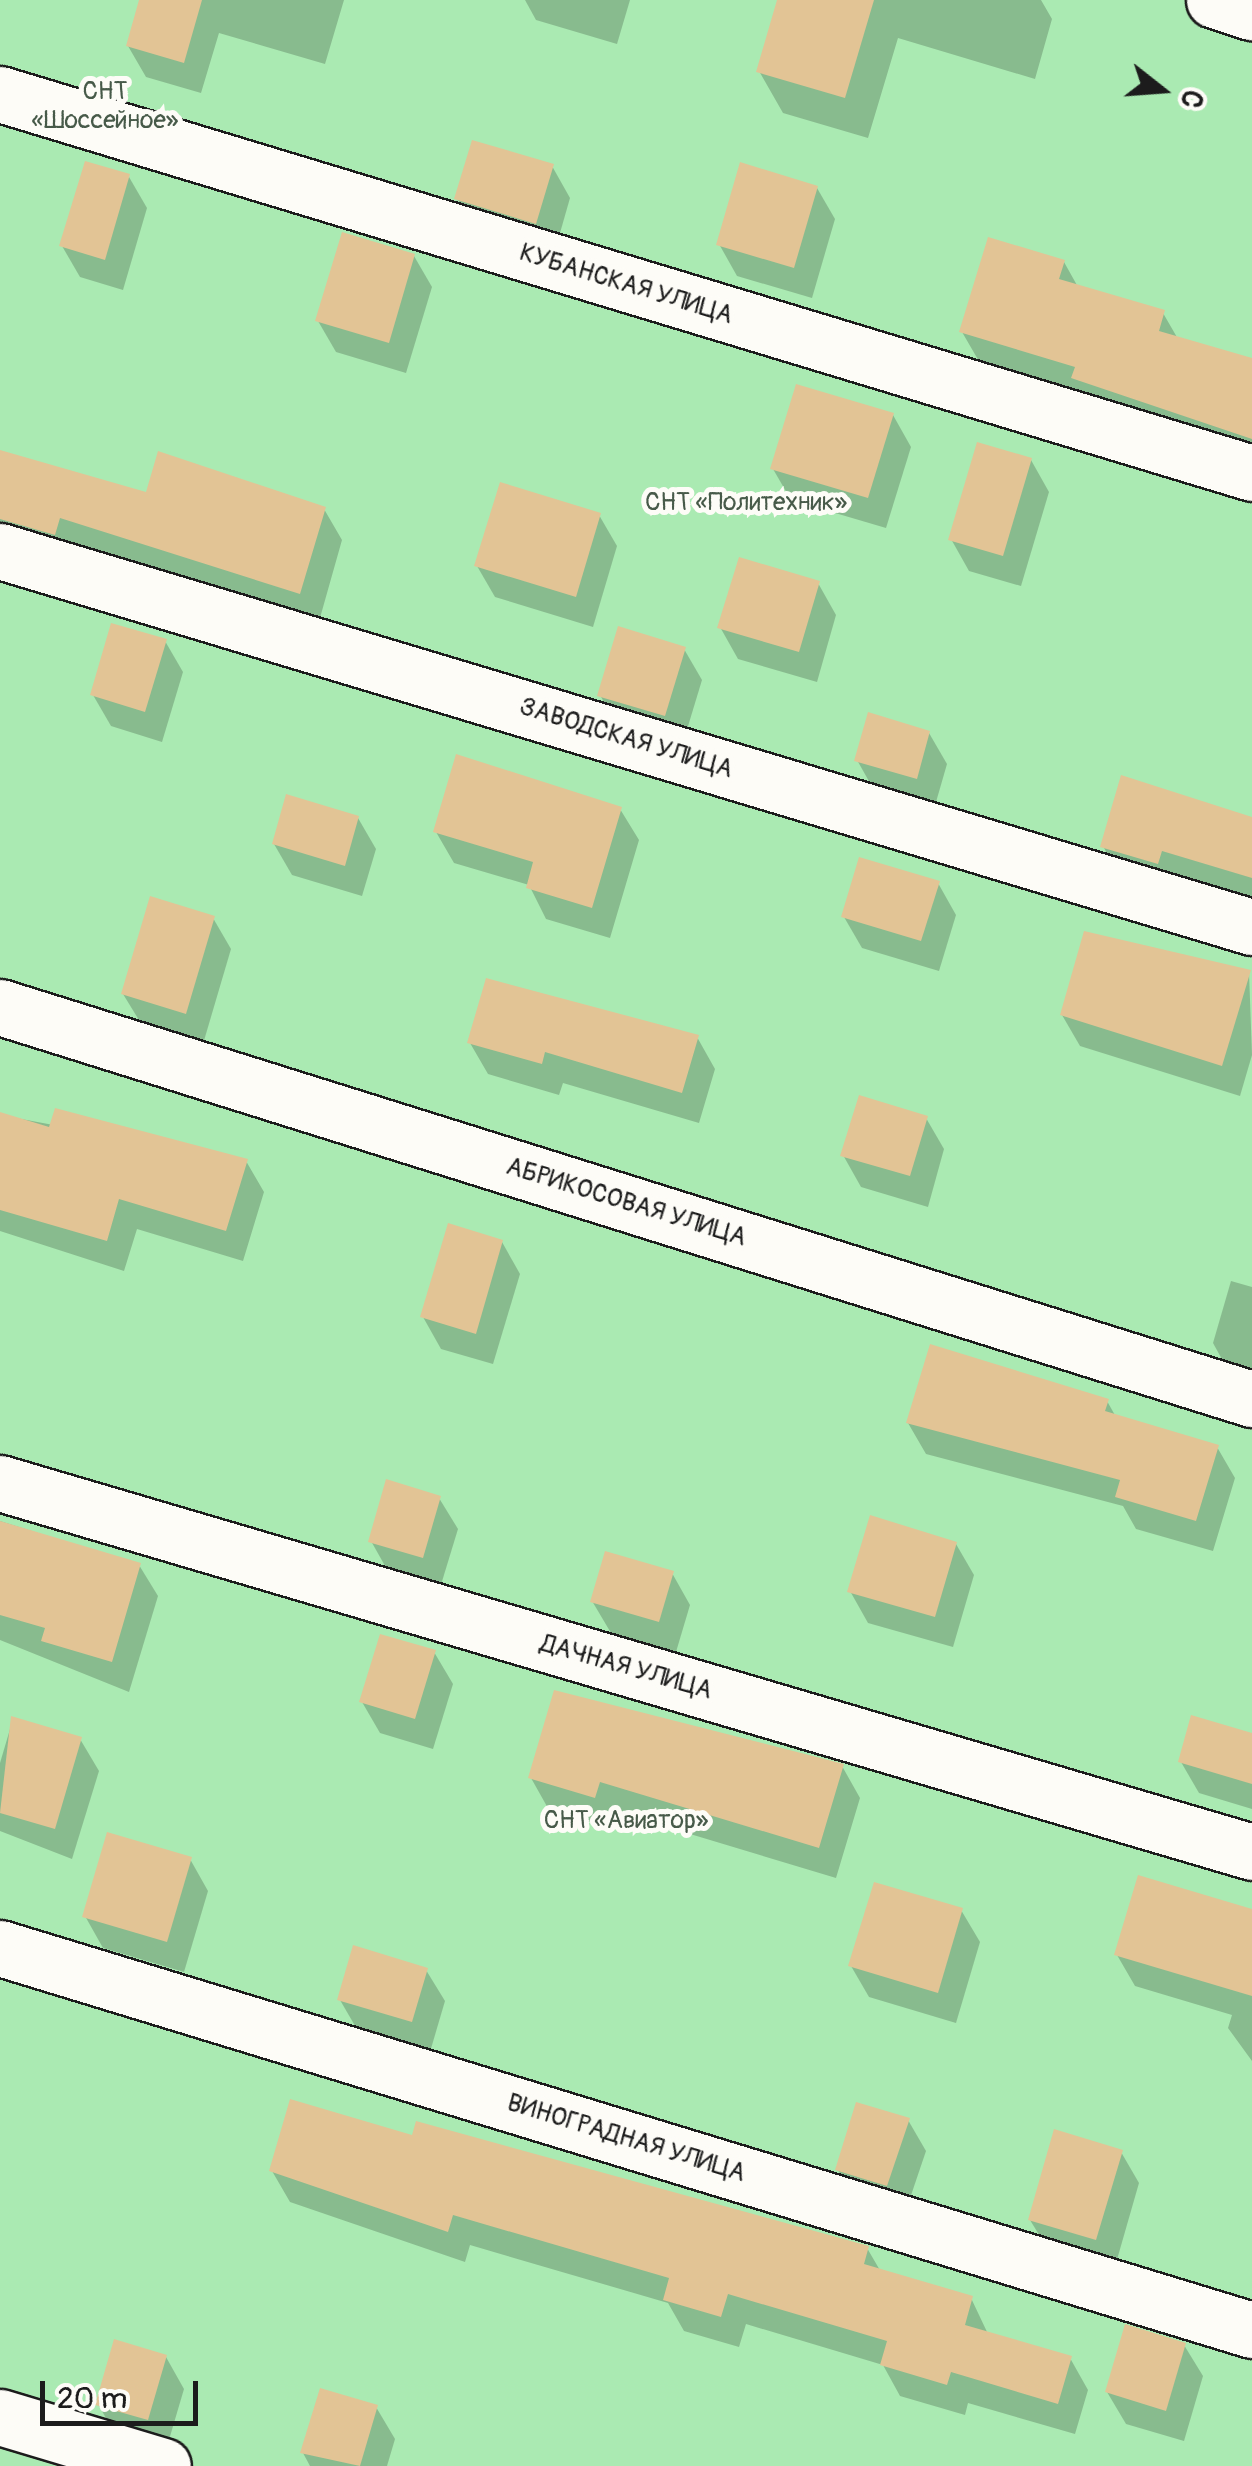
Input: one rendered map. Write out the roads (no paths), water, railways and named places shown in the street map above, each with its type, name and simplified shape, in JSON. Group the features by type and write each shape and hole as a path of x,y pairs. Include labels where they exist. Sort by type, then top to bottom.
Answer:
{"street":[{"path":"1214,0 1252,12"},
{"name":"КУБАНСКАЯ УЛИЦА","path":"0,94 1252,473"},
{"name":"ЗАВОДСКАЯ УЛИЦА","path":"0,551 1252,926"},
{"name":"АБРИКОСОВАЯ УЛИЦА","path":"0,1007 1252,1399"},
{"name":"ДАЧНАЯ УЛИЦА","path":"0,1483 1252,1852"},
{"name":"ВИНОГРАДНАЯ УЛИЦА","path":"0,1948 1252,2330"},
{"path":"0,2417 163,2466"}],"park label":[{"name":"СНТ «Шоссейное»","path":"105,108"},
{"name":"СНТ «Политехник»","path":"746,503"},
{"name":"СНТ «Авиатор»","path":"626,1821"}]}
